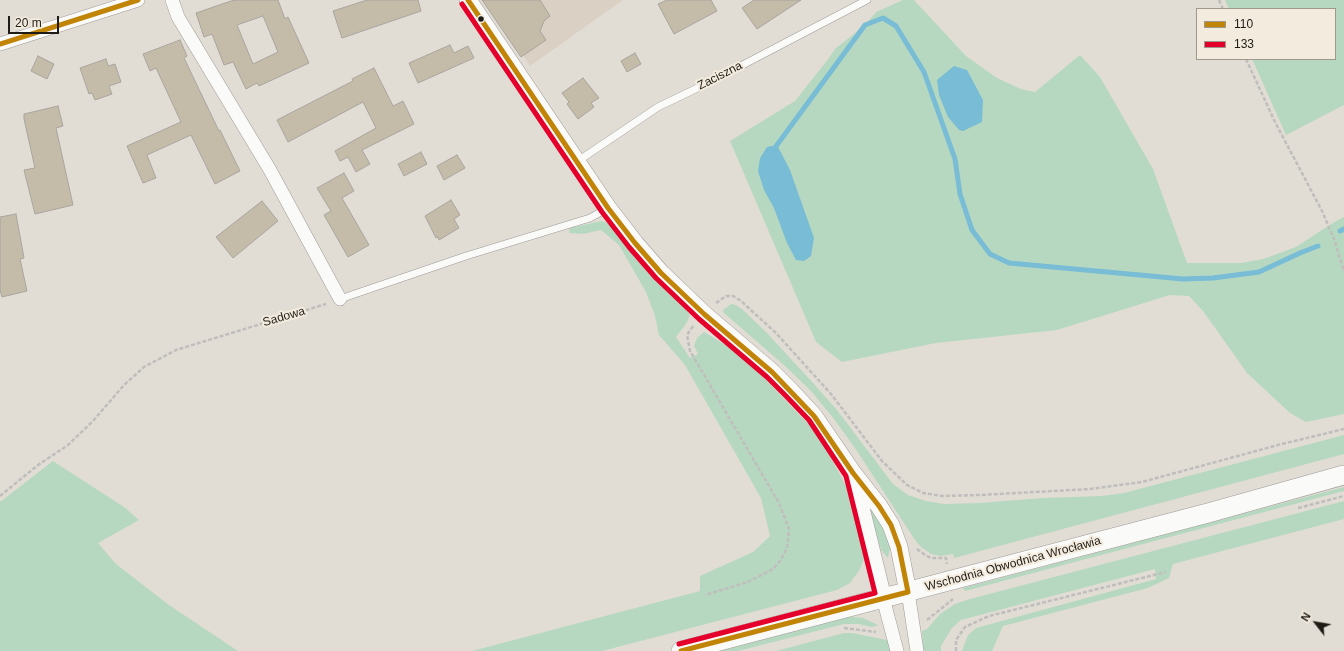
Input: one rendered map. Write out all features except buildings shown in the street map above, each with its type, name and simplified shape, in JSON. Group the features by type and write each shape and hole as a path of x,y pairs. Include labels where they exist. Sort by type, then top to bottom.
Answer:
{"main road":[{"name":"Wschodnia Obwodnica Wrocławia","path":"681,651 1208,513 1344,475"}],"street":[{"path":"0,44 138,0"},
{"path":"172,0 178,17 270,170 340,300"},
{"path":"468,0 578,161 608,208 635,243 704,314 772,372 790,390 814,416 853,473 879,506 891,525 899,547 914,625 917,651"},
{"path":"853,473 897,651"}],"lane":[{"name":"Zaciszna","path":"578,161 658,107 710,82 867,0"},
{"path":"340,300 466,256 590,218 608,208"}],"path":[{"path":"1246,60 1275,122 1322,211 1334,239 1344,272"},
{"path":"705,595 748,582 773,568 787,548 789,529 779,502 690,351 687,335 694,324 726,296 733,296 741,301 776,333 831,394 882,461 907,485 923,492 936,495 980,495 1090,489 1142,482 1278,444 1344,428"},
{"name":"Sadowa","path":"0,496 38,465 68,446 93,421 124,385 144,366 176,350 340,300"},
{"path":"1298,508 1344,496"},
{"path":"956,651 956,640 965,627 989,616 1166,572"},
{"path":"914,625 920,624 930,618 954,598"},
{"path":"843,628 885,632 891,630"}],"shaded area":[{"path":"486,0 623,0 530,66"}],"green space":[{"path":"903,0 914,0 966,56 997,78 1021,89 1035,92 1080,55 1100,77 1153,169 1187,263 1241,263 1263,259 1296,247 1344,217 1344,414 1306,422 1290,413 1247,373 1203,311 1189,296 1170,295 1057,330 936,343 842,362 816,342 730,141 795,101 835,49 865,25 876,12"},
{"path":"1225,0 1344,0 1344,105 1286,135 1252,60 1336,60 1336,8 1229,8"},
{"path":"601,221 608,223 613,228 684,306 690,315 686,324 676,337 690,358 698,354 694,346 697,338 704,332 746,359 813,429 846,486 859,517 865,546 864,559 859,571 850,583 837,590 602,651 472,651 700,591 700,576 753,552 770,536 761,498 685,365 659,335 655,316 646,292 619,245 601,230 583,234 569,233 570,228"},
{"path":"731,304 742,309 768,334 814,384 837,410 893,484 908,495 926,501 944,504 979,503 1043,498 1102,496 1124,493 1344,435 1344,454 954,558 953,554 941,556 931,554 921,547 915,540 855,448 811,391 785,366 724,313 723,310"},
{"path":"53,461 124,507 139,520 98,543 116,564 169,605 238,651 0,651 0,502"},
{"path":"1344,487 1344,491 965,591 963,588"},
{"path":"1344,501 1344,519 1173,564 1169,578 1148,588 1003,626 992,651 962,651 968,635 976,628 1156,579 1155,569 961,620 952,628 941,646 941,651 923,651 922,631 927,629 940,614 955,604"},
{"path":"872,508 889,540 890,549 888,557 882,551 879,544 870,512"},
{"path":"847,617 863,618 878,625 872,627 858,624 844,624 738,651 720,651"},
{"path":"844,633 852,633 887,640 891,639 894,651 776,651"}],"water":[{"path":"954,66 967,70 983,100 982,122 963,131 959,130 948,117 939,95 937,80"},
{"path":"777,145 790,170 814,238 811,256 804,261 796,260 787,243 774,208 764,190 758,171 760,158 767,147"}],"waterway":[{"path":"774,149 865,25 883,18 896,26 924,72 955,159 960,194 972,230 990,254 1009,263 1183,279 1213,278 1259,272 1318,246"},
{"path":"1340,231 1344,229"}],"transit line":[{"name":"110","path":"0,44 138,0"},
{"name":"110","path":"468,0 608,208 635,243 661,273 704,314 772,372 814,416 853,473 879,506 891,525 899,547 908,592 681,651"},
{"name":"133","path":"462,4 602,212 629,247 656,278 699,319 767,377 809,420 846,476 875,593 679,644"}]}
